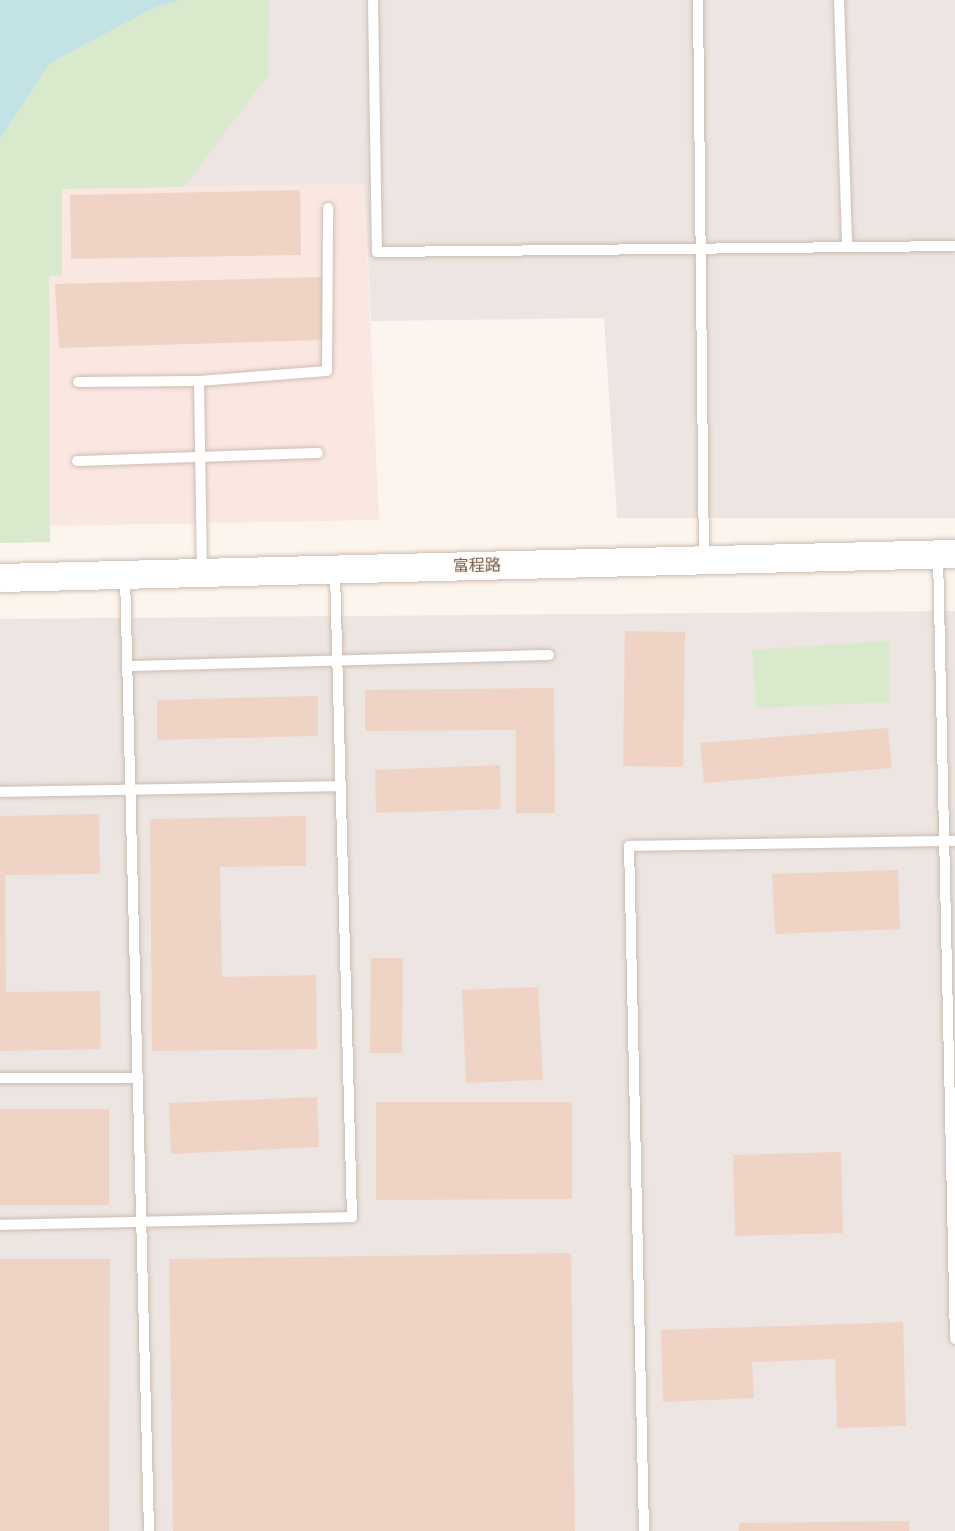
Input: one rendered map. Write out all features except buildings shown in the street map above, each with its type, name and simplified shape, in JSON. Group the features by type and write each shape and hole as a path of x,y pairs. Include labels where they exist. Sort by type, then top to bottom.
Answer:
{"main road":[{"name":"富程路","path":"0,578 202,571 946,554"}],"lane":[{"path":"374,0 377,252 955,246"},
{"path":"698,0 704,560"},
{"path":"839,0 847,248"},
{"path":"78,382 199,381 327,371 328,208"},
{"path":"199,381 202,571"},
{"path":"77,461 200,455 318,453"},
{"path":"946,554 955,1339"},
{"path":"0,1225 352,1217 335,568"},
{"path":"125,573 149,1531"},
{"path":"128,666 549,655"},
{"path":"0,792 341,786"},
{"path":"644,1531 629,846 950,841"},
{"path":"0,1078 138,1078"}],"shaded area":[{"path":"0,0 955,0 955,518 617,518 604,318 371,321 364,184 0,189"},
{"path":"364,184 379,520 0,527 0,189"},
{"path":"955,611 955,1531 0,1531 0,619"}],"green space":[{"path":"181,0 269,0 268,75 184,187 62,189 62,275 49,277 50,542 0,543 0,139 49,64 153,8"},
{"path":"889,641 889,702 757,708 752,650"}],"water":[{"path":"0,0 181,0 153,8 49,64 0,139"}]}
